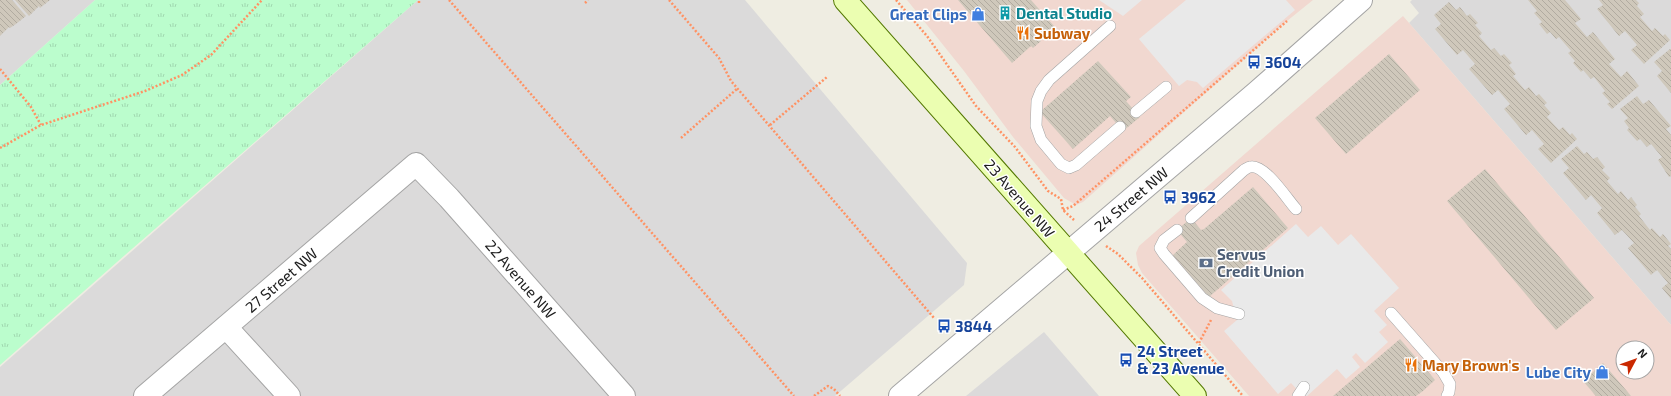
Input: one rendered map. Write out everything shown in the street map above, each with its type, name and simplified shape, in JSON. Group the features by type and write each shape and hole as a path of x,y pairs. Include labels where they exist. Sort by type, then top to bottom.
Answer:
{"main road":[{"name":"23 Avenue NW","path":"845,0 1195,396"}],"street":[{"name":"24 Street NW","path":"900,396 1067,252 1232,113 1361,0"},
{"name":"27 Street NW","path":"145,396 416,164"},
{"name":"22 Avenue NW","path":"416,164 449,198 624,396"},
{"path":"226,327 289,396"}],"lane":[{"path":"1110,26 1049,80 1041,90 1037,101 1036,126 1040,140 1058,161 1069,168 1076,165 1120,127"},
{"path":"1136,112 1166,87"},
{"path":"1191,218 1244,170 1251,166 1258,168 1270,178 1296,209"},
{"path":"1177,230 1164,240 1160,248 1164,254 1202,298 1217,308 1239,314"},
{"path":"1391,313 1443,372 1450,384 1449,392 1446,396"}],"path":[{"path":"0,148 41,125 145,90 182,75 211,54 262,0"},
{"path":"449,0 794,396"},
{"path":"585,3 588,0"},
{"path":"669,0 719,58 729,78 934,318"},
{"path":"896,0 927,36 976,106 1014,147 1048,191 1061,200 1063,210 1073,206 1287,22"},
{"path":"0,69 31,107 41,125"},
{"path":"770,125 826,77"},
{"path":"681,138 738,88"},
{"path":"1114,252 1142,278 1243,396"},
{"path":"1199,343 1217,308"},
{"path":"814,396 828,386 834,389 840,396"}],"shaded area":[{"path":"0,0 95,0 0,85"},
{"path":"418,0 745,0 967,263 964,285 835,396 0,396 0,367"},
{"path":"907,0 1313,0 1287,21 1083,202 1076,205 1064,198 1013,137 964,71"},
{"path":"1099,0 1142,0 1123,16"},
{"path":"1186,0 1286,0 1295,10 1203,88 1197,82 1187,80 1179,86 1139,39"},
{"path":"1412,0 1671,0 1671,325 1409,23 1419,13 1410,2"},
{"path":"1403,16 1671,325 1671,396 1249,396 1142,273 1138,265 1136,253 1139,246"},
{"path":"1296,224 1308,237 1321,226 1338,245 1351,234 1399,288 1374,311 1387,325 1379,332 1388,342 1365,363 1356,353 1352,357 1360,367 1346,379 1337,369 1307,396 1303,396 1291,383 1278,394 1224,331 1237,320 1232,301 1221,290"},
{"path":"1044,332 1099,396 966,396"}],"green space":[{"path":"95,0 418,0 0,365 0,85"}],"building":[{"path":"0,0 12,0 26,16 10,28 9,27 0,36"},
{"path":"15,0 50,0 40,8 39,6 29,16"},
{"path":"958,0 1031,0 1054,26 1039,39 1041,41 1033,48 1031,46 1012,63"},
{"path":"1528,0 1565,0 1581,19 1575,23 1587,37 1593,32 1615,59 1609,64 1621,77 1627,71 1639,86 1612,109 1607,104 1610,102 1602,93 1605,91 1594,77 1591,79 1583,70 1581,72 1573,63 1575,61 1568,53 1571,51 1559,37 1556,39 1550,32 1547,34 1539,24 1542,22 1534,13 1537,11"},
{"path":"1599,0 1636,0 1639,3 1637,6 1644,14 1640,17 1652,31 1655,28 1663,36 1665,34 1670,40 1644,64 1631,50 1637,45 1625,31 1619,36 1597,9 1603,5"},
{"path":"1449,2 1456,10 1460,7 1467,16 1470,14 1478,23 1475,25 1482,33 1479,36 1491,50 1494,48 1501,56 1504,54 1512,63 1509,65 1516,74 1513,76 1525,90 1529,87 1536,96 1539,94 1547,103 1544,105 1551,113 1547,117 1559,130 1563,127 1570,135 1572,133 1577,139 1551,163 1538,149 1544,144 1532,130 1526,135 1504,109 1510,104 1498,90 1492,95 1469,69 1475,64 1463,50 1457,55 1435,29 1441,24 1434,15"},
{"path":"1670,49 1671,93 1657,76 1662,71 1654,62"},
{"path":"1389,54 1420,90 1346,154 1315,118"},
{"path":"1098,61 1131,97 1126,101 1140,117 1123,131 1110,116 1073,149 1040,112"},
{"path":"1637,96 1643,104 1649,100 1671,126 1666,129 1671,135 1671,176 1669,177 1658,160 1662,157 1651,144 1647,147 1640,139 1637,141 1627,130 1629,128 1624,121 1628,118 1620,109"},
{"path":"1577,146 1584,154 1587,152 1593,159 1597,157 1605,167 1602,170 1610,178 1607,181 1618,194 1621,191 1628,200 1631,197 1637,205 1635,207 1641,214 1639,216 1650,230 1652,228 1660,237 1663,234 1671,244 1668,246 1671,249 1671,299 1662,288 1668,283 1657,270 1651,275 1628,248 1634,243 1622,230 1615,235 1597,213 1602,208 1591,195 1586,200 1563,173 1569,168 1561,159"},
{"path":"1485,169 1594,298 1556,330 1447,201"},
{"path":"1253,187 1288,228 1209,297 1173,255 1187,242 1177,230 1191,218 1201,230 1204,229"},
{"path":"1400,339 1435,380 1423,391 1416,396 1333,396"},
{"name":"Lube City","path":"1603,363 1615,377 1615,380 1617,380 1631,396 1596,396 1583,381"}],"place":[{"name":"Dental Studio","path":"1005,13"},
{"name":"Great Clips","path":"978,14"},
{"name":"Subway","path":"1023,33"},
{"name":"3604","path":"1254,62"},
{"name":"3962","path":"1170,197"},
{"name":"Servus Credit Union","path":"1206,263"},
{"name":"3844","path":"944,326"},
{"name":"24 Street & 23 Avenue","path":"1126,360"},
{"name":"Mary Brown's","path":"1411,365"},
{"name":"Lube City","path":"1602,372"}]}
